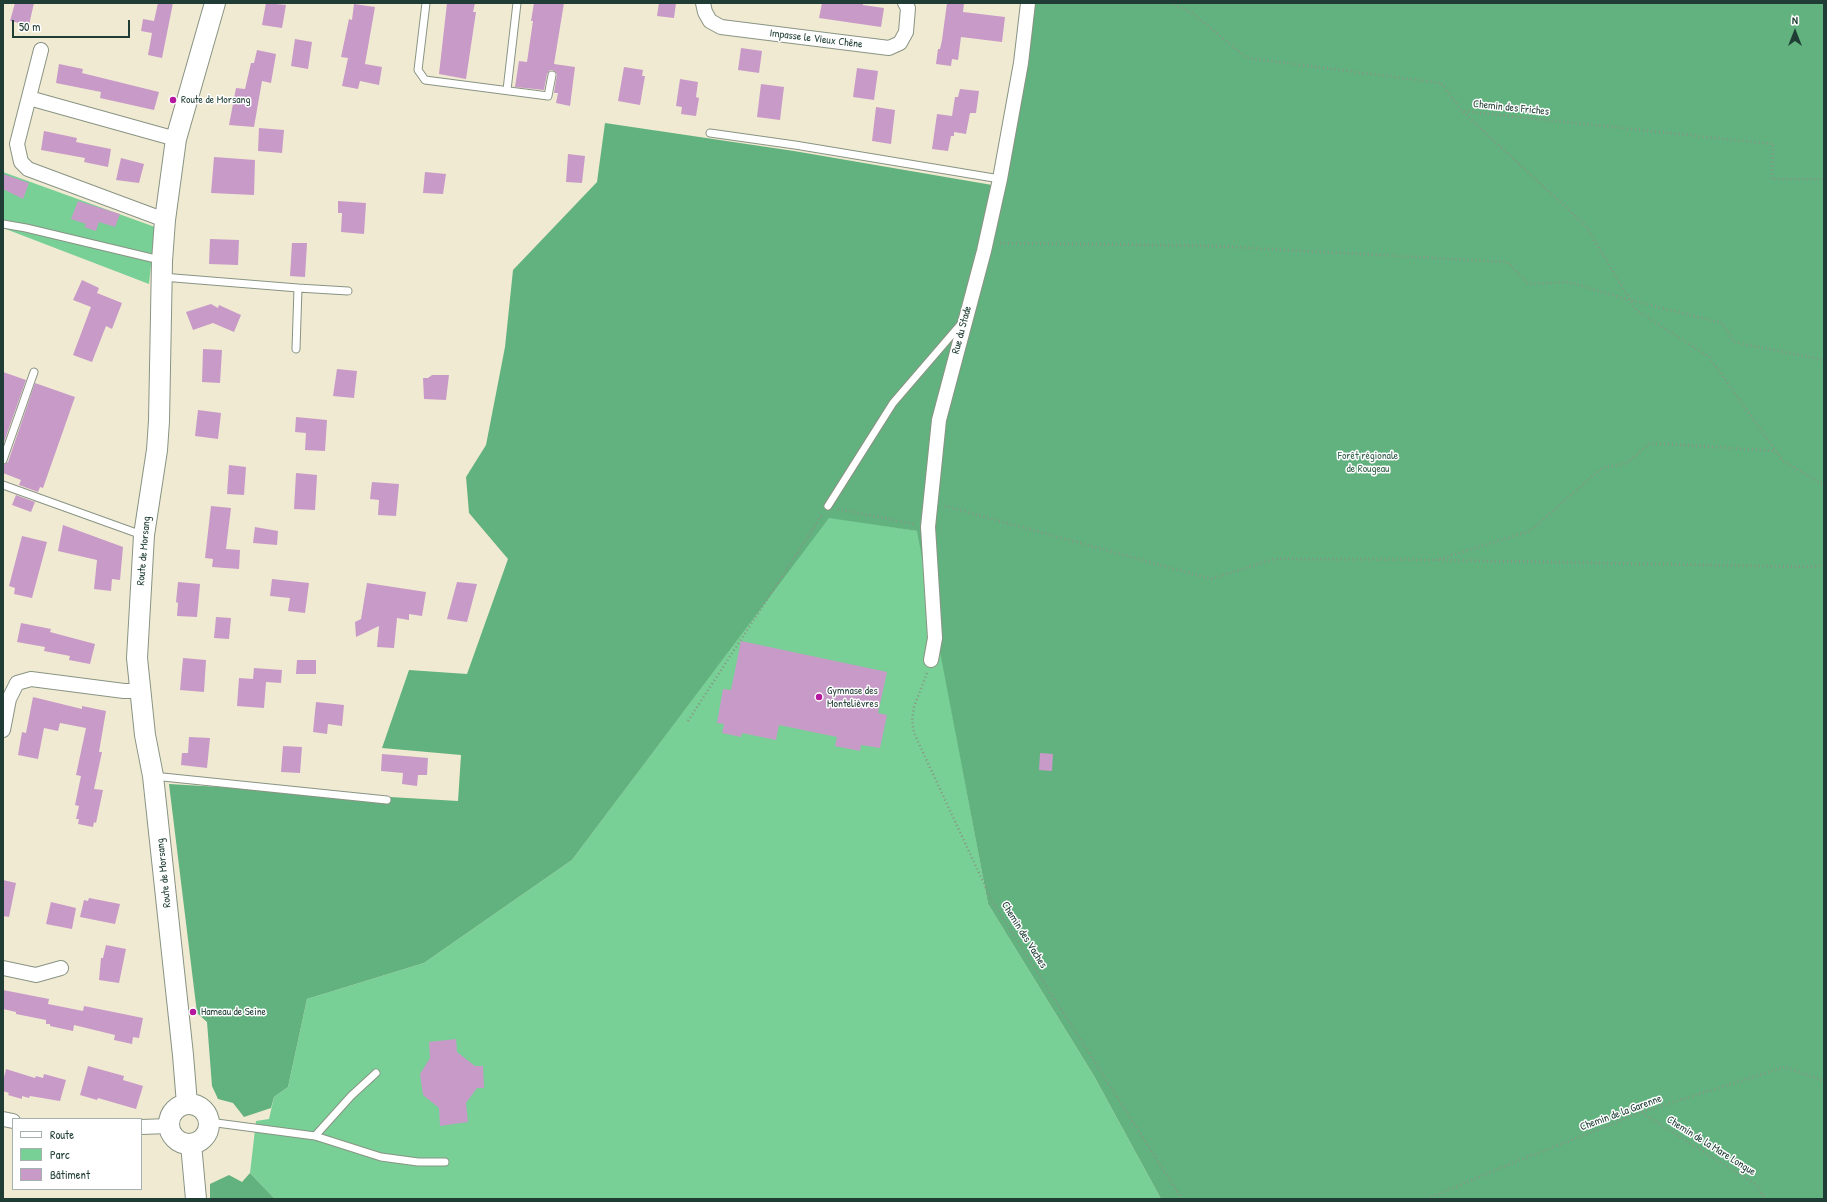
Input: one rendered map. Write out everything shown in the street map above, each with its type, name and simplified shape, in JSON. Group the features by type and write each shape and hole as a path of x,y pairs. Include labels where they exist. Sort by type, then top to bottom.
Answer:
{"street":[{"name":"Route de Morsang","path":"187,1104 184,1054 153,776 145,736 137,658 144,535 159,421 162,269 165,220 176,139 215,3"},
{"name":"Impasse le Vieux Chêne","path":"703,3 705,12 710,21 721,27 889,48 900,43 906,32 908,8 905,3"},
{"name":"Rue du Stade","path":"931,660 936,638 928,527 939,420 964,320 986,243 1000,179 1021,63 1028,3"},
{"path":"41,50 17,144 19,157 24,166 28,169 165,220"},
{"path":"29,98 176,139"},
{"path":"3,730 9,699 17,683 31,679 124,691 140,691"},
{"path":"3,968 36,975 61,968"},
{"path":"187,1104 199,1106 208,1116 209,1122 209,1128 202,1139 191,1144 179,1141 170,1132 169,1119 176,1109 187,1104"},
{"path":"142,1127 169,1126"},
{"path":"191,1144 196,1199"}],"lane":[{"path":"426,3 418,70 425,80 548,96 552,75"},
{"path":"507,90 517,3"},
{"path":"710,133 795,145 1000,179"},
{"path":"3,224 26,228 162,269 298,288 348,291"},
{"path":"296,349 298,288"},
{"path":"828,506 893,403 964,320"},
{"path":"3,460 34,372"},
{"path":"3,485 144,535"},
{"path":"153,776 387,800"},
{"path":"315,1136 351,1096 376,1073"},
{"path":"209,1122 315,1136 380,1157 418,1162 446,1162"}],"path":[{"name":"Chemin des Friches","path":"1170,3 1191,12 1247,58 1441,83 1462,111 1773,144 1772,179 1824,179"},
{"path":"1462,111 1586,226 1636,310 1709,357 1783,460 1824,485"},
{"path":"986,243 1213,246 1507,262 1528,284 1568,282 1630,300 1722,322 1734,342 1824,360"},
{"path":"1436,560 1530,531 1602,468 1626,463 1650,444 1776,451"},
{"path":"930,502 1211,579 1274,559 1824,565"},
{"path":"688,720 828,506 928,527"},
{"name":"Chemin des Vaches","path":"931,660 914,707 912,720 914,733 992,901 1182,1199"},
{"name":"Chemin de la Garenne","path":"1427,1199 1500,1168 1642,1112 1785,1067 1824,1081"},
{"name":"Chemin de la Mare Longue","path":"1642,1112 1757,1185 1765,1199"}],"green space":[{"name":"Forêt régionale de Rougeau","path":"1033,3 1824,3 1824,1199 1161,1199 1094,1076 988,904 917,531 829,518 572,860 424,963 307,999 288,1087 274,1097 271,1108 244,1117 233,1103 218,1099 212,1086 207,1022 197,1013 169,784 458,801 461,755 382,748 409,670 467,674 508,559 469,513 466,477 486,445 505,347 513,270 597,182 605,123 794,151 998,186"},
{"path":"3,172 155,227 149,284 3,228"},
{"path":"829,517 918,531 988,904 1094,1076 1161,1199 275,1199 250,1173 256,1121 269,1119 274,1097 288,1087 307,999 424,963 572,860"},
{"path":"250,1173 275,1199 210,1199 210,1184 229,1175 242,1182"}],"building":[{"path":"15,3 34,3 29,25 10,21"},
{"path":"158,3 173,3 162,58 148,55 152,33 141,31 143,19 154,21"},
{"path":"266,3 286,5 282,28 262,25"},
{"path":"447,3 475,3 473,12 476,12 466,79 439,74"},
{"path":"534,3 564,3 554,64 575,67 570,106 556,103 558,93 554,93 557,74 553,70 550,70 547,74 544,90 515,87 519,61 527,62"},
{"path":"659,3 676,3 674,18 657,16"},
{"path":"822,3 863,3 863,5 884,8 881,27 819,18"},
{"path":"947,3 964,3 963,12 1005,17 1002,42 961,37 958,60 952,59 951,66 936,64 938,49 940,49 942,40"},
{"path":"354,4 375,7 365,64 382,67 379,85 360,81 358,89 342,86 348,58 341,57 349,19 352,20"},
{"path":"295,39 312,42 308,69 291,66"},
{"path":"741,48 762,51 759,73 738,70"},
{"path":"257,50 276,54 271,83 262,81 254,127 229,125 236,88 245,89 251,63 254,63"},
{"path":"59,64 83,69 82,73 159,92 154,110 100,98 101,92 56,83"},
{"path":"624,67 643,70 642,76 645,76 640,105 618,101"},
{"path":"857,68 878,71 874,100 853,97"},
{"path":"680,79 698,82 696,97 699,98 696,116 681,114 682,107 676,106"},
{"path":"761,84 784,87 780,120 757,117"},
{"path":"960,89 979,91 976,113 970,113 966,134 954,132 954,136 951,136 948,151 932,149 937,114 952,116 955,97 958,97"},
{"path":"876,107 895,110 891,144 872,141"},
{"path":"259,128 284,130 282,153 258,151"},
{"path":"44,131 77,138 76,142 111,149 108,167 84,162 85,158 41,150"},
{"path":"568,154 585,156 582,183 566,182"},
{"path":"214,157 255,160 254,195 211,193"},
{"path":"121,158 144,164 139,183 116,180"},
{"path":"425,172 446,174 443,194 423,193"},
{"path":"3,174 29,183 23,199 3,189"},
{"path":"78,201 120,214 115,227 99,222 96,231 84,227 86,224 71,219"},
{"path":"338,201 366,203 364,234 341,232 342,213 338,213"},
{"path":"210,239 239,240 238,265 209,264"},
{"path":"292,243 307,243 305,277 290,276"},
{"path":"82,280 99,288 97,293 122,303 112,329 106,326 92,362 73,355 91,307 73,300"},
{"path":"211,304 218,308 219,305 241,315 234,332 213,323 193,330 186,312"},
{"path":"203,349 222,350 220,383 202,382"},
{"path":"337,369 357,371 354,398 333,396"},
{"path":"3,372 26,380 3,445"},
{"path":"432,375 449,375 446,400 424,399 423,378 428,378"},
{"path":"35,383 75,397 43,488 40,487 38,492 19,485 21,480 3,473 3,465 8,462"},
{"path":"198,410 221,413 218,439 195,436"},
{"path":"296,417 327,420 325,451 305,450 306,433 295,432"},
{"path":"229,465 246,467 244,495 227,494"},
{"path":"296,473 317,475 315,510 294,509"},
{"path":"372,482 399,484 396,516 378,515 379,500 370,499"},
{"path":"16,495 35,502 31,512 12,505"},
{"path":"211,506 231,508 226,549 240,550 239,569 212,567 213,559 205,558"},
{"path":"63,525 123,547 120,580 112,579 111,591 94,589 97,560 58,551"},
{"path":"255,527 278,531 277,545 253,543"},
{"path":"22,536 47,542 32,598 14,594 15,588 9,586"},
{"path":"272,579 309,583 305,613 288,611 290,598 270,596"},
{"path":"178,582 200,584 197,617 177,616 178,603 176,602"},
{"path":"457,582 477,584 467,622 447,619"},
{"path":"367,583 426,592 422,616 409,614 409,620 397,618 394,648 377,647 379,626 356,637 355,622 361,619"},
{"path":"216,617 231,618 229,639 214,638"},
{"path":"21,623 51,629 50,632 95,644 90,664 69,660 70,656 44,651 45,647 17,642"},
{"name":"Gymnase des Montelièvres","path":"741,641 887,672 878,713 887,715 880,748 861,745 860,751 835,746 837,737 779,725 776,740 742,733 741,737 722,733 724,724 717,723 723,689 731,690"},
{"path":"183,658 206,660 204,692 180,690"},
{"path":"297,660 316,660 316,674 296,674"},
{"path":"254,668 282,670 281,683 266,682 264,708 237,706 239,678 253,679"},
{"path":"33,697 82,709 82,706 106,711 99,752 102,752 94,789 103,790 96,823 94,822 93,827 78,824 79,819 76,819 79,806 75,805 81,776 76,775 86,728 60,723 58,731 44,728 38,759 18,755 22,732 26,733"},
{"path":"316,702 344,705 342,726 328,724 327,734 313,732"},
{"path":"189,737 210,738 207,768 181,765 182,753 188,753"},
{"path":"283,746 302,747 300,773 281,772"},
{"path":"1040,753 1053,754 1052,771 1039,770"},
{"path":"382,754 428,758 427,775 418,775 417,786 402,784 403,773 381,771"},
{"path":"3,880 16,883 9,917 3,916"},
{"path":"89,898 120,904 115,924 80,917 84,900 88,901"},
{"path":"51,902 76,908 72,929 46,924"},
{"path":"106,945 126,949 119,983 99,980 101,958 103,958"},
{"path":"3,990 49,999 48,1004 83,1011 84,1006 143,1018 139,1038 133,1037 132,1044 114,1040 115,1035 74,1025 73,1031 50,1026 50,1024 46,1024 46,1020 16,1014 16,1012 3,1009"},
{"path":"456,1039 457,1052 475,1066 483,1066 484,1088 477,1088 466,1103 468,1122 440,1126 439,1108 423,1095 420,1074 430,1058 429,1042"},
{"path":"88,1066 124,1076 123,1080 143,1086 136,1109 98,1098 97,1100 80,1095"},
{"path":"6,1069 35,1078 36,1076 43,1078 44,1074 66,1080 60,1101 30,1096 29,1098 22,1096 22,1099 8,1095 9,1093 3,1091 3,1081"}],"place":[{"name":"Route de Morsang","path":"173,100"},
{"name":"Gymnase des Montelièvres","path":"819,697"},
{"name":"Hameau de Seine","path":"193,1012"}]}
